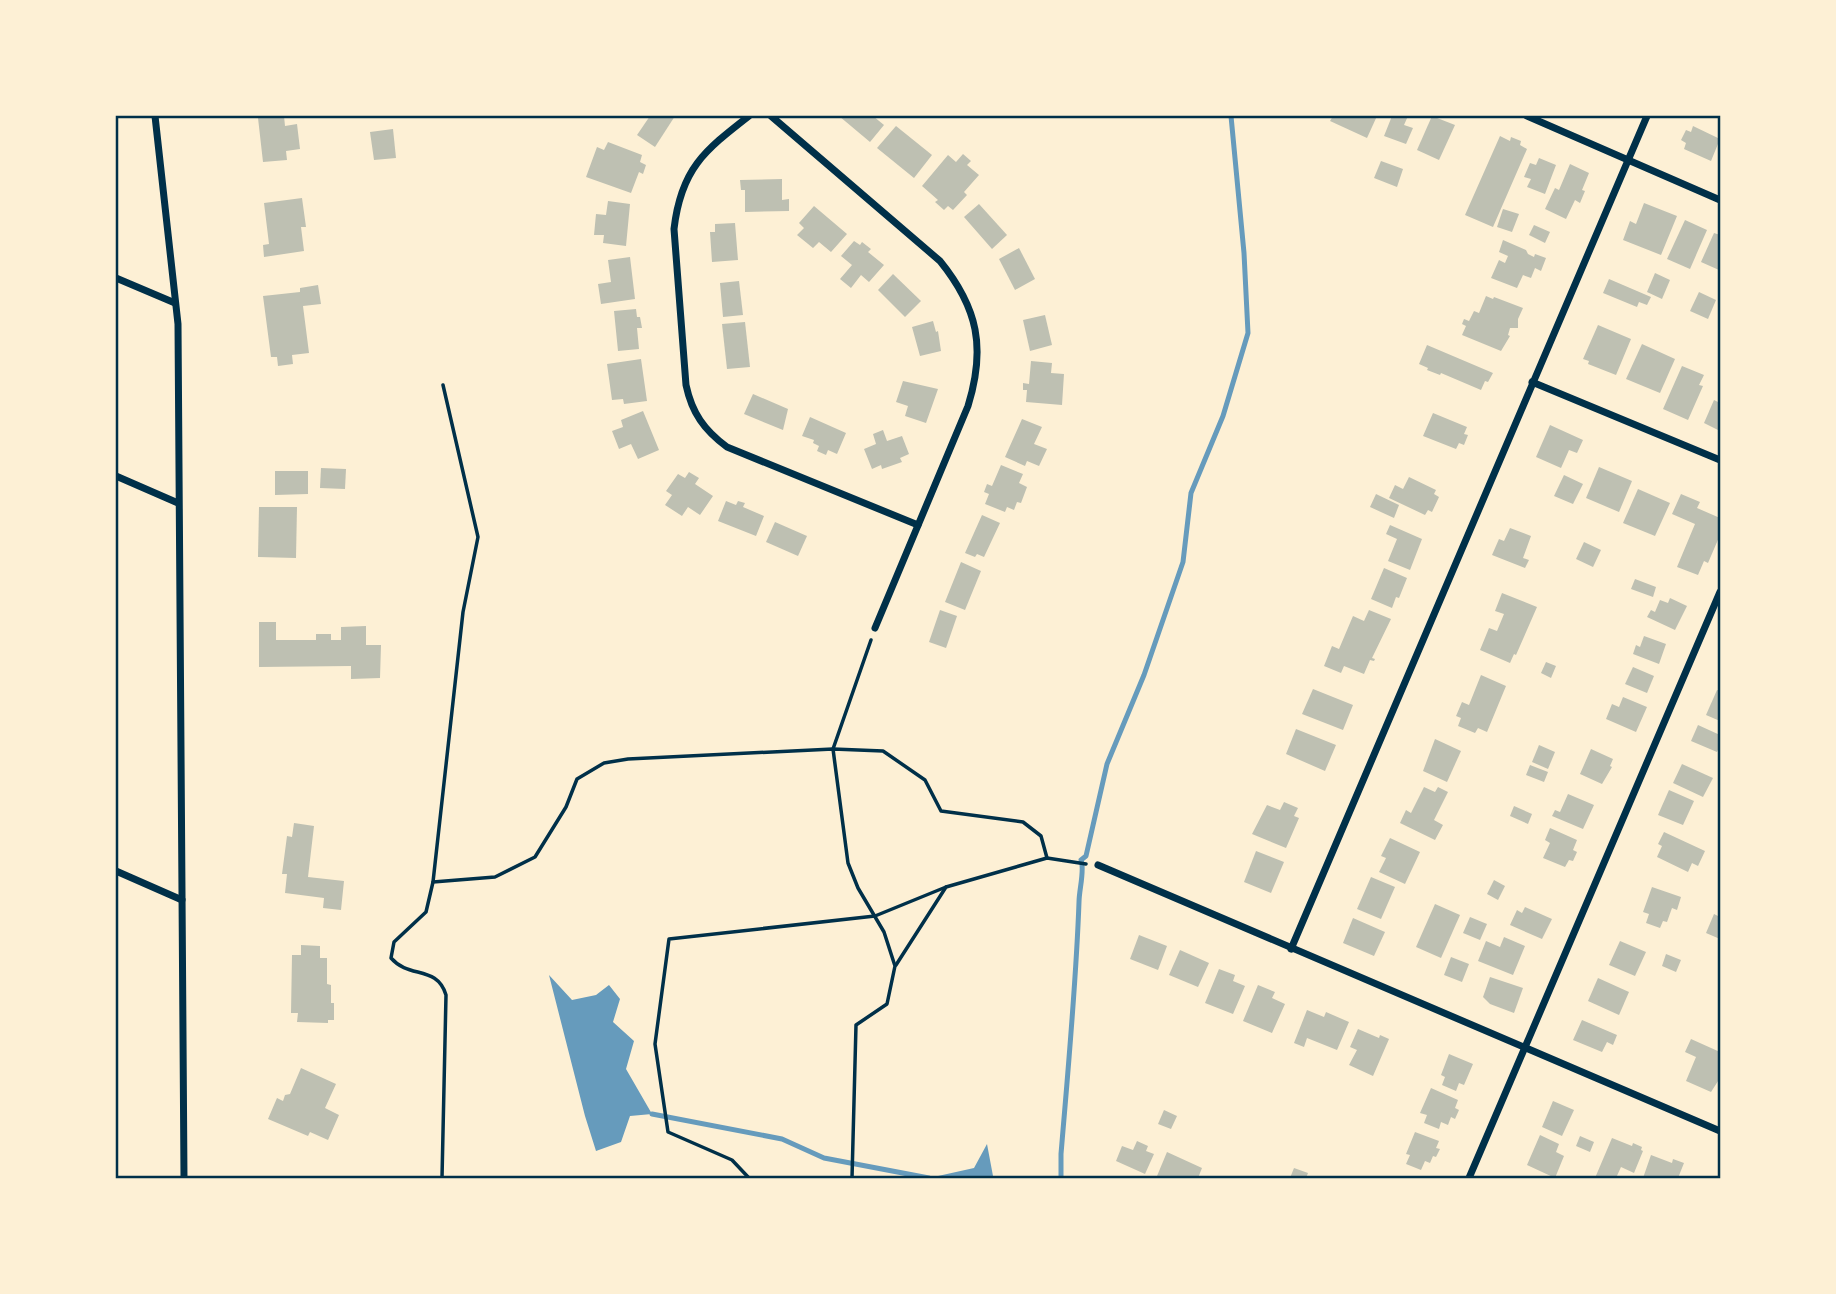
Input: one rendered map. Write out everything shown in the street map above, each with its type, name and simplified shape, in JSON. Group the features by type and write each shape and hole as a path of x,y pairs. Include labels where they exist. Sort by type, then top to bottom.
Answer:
{"street":[{"path":"155,116 178,324 184,1178"},
{"path":"749,116 712,145 697,162 683,185 677,206 674,229 689,401 699,421 727,447 918,525"},
{"path":"771,116 940,261 958,283 970,308 976,330 976,381 968,406 875,628"},
{"path":"1527,116 1720,200"},
{"path":"1291,949 1647,116"},
{"path":"116,278 176,303"},
{"path":"1532,382 1720,460"},
{"path":"116,476 178,503"},
{"path":"1469,1178 1720,592"},
{"path":"1098,865 1720,1131"},
{"path":"116,871 182,900"}],"path":[{"path":"442,1178 446,995 443,984 434,977 398,966 391,958 394,942 426,912 433,882 463,612 478,537 443,385"},
{"path":"875,628 833,750 848,863 858,888 884,932 895,966"},
{"path":"433,882 495,877 535,857 566,807 577,779 604,763 628,759 833,750 883,751 925,780 942,811 1023,821 1041,836 1047,858"},
{"path":"749,1178 732,1160 668,1132 655,1044 669,939 875,916 946,887 1047,858 1098,865"},
{"path":"852,1178 856,1025 887,1004 895,966 946,887"}],"water":[{"path":"549,975 572,1000 596,995 609,985 620,999 613,1022 634,1041 626,1069 652,1114 630,1116 621,1142 596,1151 585,1116"},
{"path":"987,1144 993,1176 1001,1178 929,1178 974,1168"}],"building":[{"path":"284,116 285,126 297,124 300,149 286,151 287,160 263,162 258,118"},
{"path":"650,116 675,116 655,147 637,135"},
{"path":"839,116 873,116 884,125 870,142"},
{"path":"1333,116 1377,116 1367,138 1330,121"},
{"path":"1392,116 1408,116 1404,125 1413,128 1406,144 1384,136"},
{"path":"1432,116 1455,125 1439,160 1417,150"},
{"path":"896,126 932,155 914,178 877,148"},
{"path":"1693,126 1720,139 1711,161 1684,149 1686,143 1681,140 1686,130 1691,132"},
{"path":"393,129 396,158 374,160 370,132"},
{"path":"1500,136 1510,141 1511,137 1521,141 1520,145 1527,149 1493,227 1465,215"},
{"path":"608,142 642,155 640,162 646,165 643,174 639,172 631,193 586,177 597,147 604,150"},
{"path":"963,154 971,161 967,165 979,175 964,192 967,195 953,210 948,206 944,210 935,202 938,200 922,186 948,155 956,162"},
{"path":"1539,158 1556,165 1545,194 1527,187 1531,179 1524,177 1530,163 1536,165"},
{"path":"1381,161 1403,169 1397,187 1374,178"},
{"path":"1570,164 1589,173 1580,203 1575,200 1566,219 1545,209 1555,188 1559,190"},
{"path":"782,179 782,200 789,199 789,211 745,212 745,190 741,190 740,180"},
{"path":"302,198 306,227 301,227 304,251 264,257 263,245 269,244 264,203"},
{"path":"608,201 630,204 626,246 603,243 604,235 594,235 596,214 606,215"},
{"path":"1644,203 1677,216 1661,255 1623,240 1630,221 1636,224"},
{"path":"979,204 1007,235 992,249 964,217"},
{"path":"814,206 847,234 831,252 819,242 813,248 797,235 804,228 799,223"},
{"path":"1503,209 1519,214 1512,232 1497,227"},
{"path":"1685,220 1707,230 1690,269 1667,259"},
{"path":"735,223 738,260 712,262 710,232 715,232 715,224"},
{"path":"1534,225 1550,232 1545,243 1529,235"},
{"path":"1714,233 1720,235 1719,270 1701,262"},
{"path":"1503,240 1526,250 1534,257 1535,254 1546,258 1541,271 1535,268 1531,278 1523,275 1517,288 1491,278 1499,260 1505,263 1508,256 1499,252"},
{"path":"854,241 860,245 862,242 871,249 868,252 884,265 869,282 861,275 851,288 840,279 852,265 841,256"},
{"path":"1019,248 1035,279 1015,290 999,259"},
{"path":"630,257 635,299 601,304 598,284 611,282 608,260"},
{"path":"1655,273 1670,280 1662,299 1647,292"},
{"path":"893,274 921,301 905,317 878,290"},
{"path":"1609,279 1651,297 1647,305 1639,302 1637,307 1603,293"},
{"path":"739,281 743,315 723,317 720,283"},
{"path":"318,285 321,304 303,306 309,353 292,355 293,364 278,366 277,357 271,357 263,296 300,292 300,288"},
{"path":"1699,292 1716,300 1708,319 1690,311"},
{"path":"1486,296 1523,308 1518,319 1518,328 1510,328 1510,336 1501,351 1462,335 1466,326 1462,324 1464,319 1469,321 1474,311 1479,313"},
{"path":"636,309 642,328 637,328 639,349 618,351 614,311"},
{"path":"1045,315 1052,345 1030,351 1023,320"},
{"path":"933,321 936,332 938,331 941,351 920,356 912,327"},
{"path":"745,322 750,367 727,369 722,324"},
{"path":"1598,325 1631,339 1616,375 1588,364 1589,361 1583,359"},
{"path":"1642,344 1675,359 1660,393 1626,379"},
{"path":"1427,345 1493,373 1481,390 1427,370 1428,368 1419,364"},
{"path":"641,359 647,401 624,404 623,399 612,400 607,364"},
{"path":"1031,361 1052,363 1051,373 1064,374 1062,405 1026,402 1027,390 1023,390 1023,383 1029,384"},
{"path":"1682,366 1704,375 1699,385 1703,386 1688,420 1663,409"},
{"path":"903,381 938,389 926,423 905,416 908,406 896,402"},
{"path":"753,394 788,409 783,430 744,414"},
{"path":"1714,400 1720,403 1720,431 1704,423"},
{"path":"643,411 659,450 638,459 631,444 619,449 612,431 623,427 621,420"},
{"path":"1433,413 1467,427 1464,434 1468,435 1464,445 1459,443 1456,449 1423,436"},
{"path":"810,417 846,433 837,454 828,450 826,455 817,451 819,446 813,443 814,440 802,436"},
{"path":"1022,419 1042,427 1034,444 1047,449 1039,466 1027,461 1025,466 1005,457"},
{"path":"1550,425 1583,440 1577,453 1569,450 1561,468 1536,457"},
{"path":"883,430 887,441 902,436 909,454 900,458 902,462 882,469 881,465 872,469 864,449 876,444 873,434"},
{"path":"1001,465 1023,474 1019,483 1027,487 1021,503 1017,502 1014,510 1007,507 1005,512 985,504 989,494 984,492 987,484 992,486"},
{"path":"1599,467 1632,481 1619,512 1586,498"},
{"path":"321,468 346,469 345,489 320,488"},
{"path":"275,471 308,471 308,494 275,495"},
{"path":"689,472 699,478 695,484 713,496 700,515 688,507 682,516 665,505 672,495 666,491 678,474 685,478"},
{"path":"1564,475 1583,484 1573,504 1554,496"},
{"path":"1409,477 1436,490 1434,494 1439,497 1432,512 1428,510 1425,515 1389,498 1395,485 1403,489"},
{"path":"1638,489 1670,503 1655,536 1623,523"},
{"path":"1376,494 1399,505 1394,518 1370,507"},
{"path":"1681,494 1700,502 1697,508 1720,518 1720,535 1708,563 1704,561 1698,575 1677,567 1695,524 1672,514"},
{"path":"726,501 736,505 738,501 745,503 743,507 764,516 756,536 718,521"},
{"path":"259,507 297,507 296,558 258,557"},
{"path":"982,515 1000,523 984,557 977,554 975,557 965,553"},
{"path":"775,522 807,536 798,556 766,542"},
{"path":"1390,525 1422,539 1410,570 1388,561 1397,539 1386,534"},
{"path":"1510,528 1531,536 1523,558 1529,560 1525,568 1492,555 1499,539 1504,541"},
{"path":"1584,542 1601,550 1593,567 1576,559"},
{"path":"961,562 981,571 965,610 945,602"},
{"path":"1384,568 1407,578 1392,608 1371,599"},
{"path":"1635,579 1656,587 1653,597 1631,589"},
{"path":"1502,593 1537,607 1510,663 1480,650 1489,628 1497,631 1504,614 1495,611"},
{"path":"1670,598 1687,606 1675,630 1647,617 1651,610 1655,612 1660,600 1668,603"},
{"path":"940,610 957,616 946,648 929,642"},
{"path":"1369,610 1391,619 1372,658 1375,659 1370,660 1364,674 1344,666 1341,673 1324,666 1332,646 1339,649 1353,616 1364,621"},
{"path":"259,622 276,622 276,640 316,640 316,634 331,634 331,640 341,640 341,627 366,626 366,645 381,645 380,678 351,679 351,666 259,667"},
{"path":"1644,636 1666,644 1659,664 1633,654 1636,645 1640,647"},
{"path":"1546,662 1556,666 1551,678 1541,673"},
{"path":"1633,667 1654,676 1647,693 1625,684"},
{"path":"1481,675 1506,686 1487,732 1478,728 1475,733 1458,726 1461,718 1456,716 1462,702 1469,705"},
{"path":"1313,689 1353,705 1343,730 1302,714"},
{"path":"1717,690 1720,691 1720,721 1706,715"},
{"path":"1623,697 1647,707 1636,732 1606,719 1612,704 1619,707"},
{"path":"1698,725 1720,735 1720,750 1717,752 1691,741"},
{"path":"1296,729 1336,745 1325,771 1286,754"},
{"path":"1435,739 1461,751 1447,782 1423,771"},
{"path":"1539,745 1555,752 1548,769 1532,762"},
{"path":"1591,749 1613,759 1610,766 1612,767 1602,784 1580,774"},
{"path":"1682,764 1713,778 1703,797 1673,783"},
{"path":"1530,765 1548,772 1544,782 1526,775"},
{"path":"1424,787 1435,792 1438,787 1448,792 1434,820 1443,825 1435,840 1400,823 1406,810 1411,813"},
{"path":"1669,790 1694,801 1683,825 1658,815"},
{"path":"1568,794 1594,805 1583,829 1552,816 1555,810 1560,812"},
{"path":"1284,802 1298,808 1294,816 1299,818 1286,848 1252,834 1267,805 1280,810"},
{"path":"1514,806 1532,814 1528,824 1510,816"},
{"path":"294,823 314,826 308,877 344,881 341,910 323,908 324,898 285,893 287,874 282,874 287,836 292,837"},
{"path":"1550,828 1577,840 1573,850 1577,852 1573,861 1569,860 1565,867 1543,858 1550,843 1545,840"},
{"path":"1664,832 1705,851 1698,866 1692,863 1688,872 1657,857 1662,846 1658,844"},
{"path":"1390,838 1420,852 1405,884 1379,872 1386,858 1381,856"},
{"path":"1256,851 1284,862 1271,893 1244,882"},
{"path":"1371,877 1395,887 1381,919 1357,909"},
{"path":"1494,880 1505,886 1498,900 1487,894"},
{"path":"1652,887 1681,897 1677,910 1672,908 1667,922 1663,921 1660,928 1646,923 1649,914 1643,912"},
{"path":"1435,904 1460,915 1441,958 1416,947"},
{"path":"1525,907 1552,919 1542,939 1510,925 1517,910 1522,913"},
{"path":"1714,914 1720,917 1720,939 1706,933"},
{"path":"1470,917 1487,924 1480,940 1463,933"},
{"path":"1353,918 1385,932 1374,956 1343,943"},
{"path":"1139,935 1167,946 1158,970 1130,959"},
{"path":"1504,937 1525,946 1513,975 1478,961 1486,941 1500,947"},
{"path":"1620,941 1646,952 1635,976 1609,965"},
{"path":"301,945 320,946 320,958 327,958 327,984 331,985 331,1003 334,1003 334,1020 328,1020 328,1023 297,1022 298,1013 291,1013 292,955 301,955"},
{"path":"1180,950 1209,963 1198,987 1169,975"},
{"path":"1666,954 1681,960 1676,972 1662,966"},
{"path":"1451,957 1469,964 1462,982 1444,975"},
{"path":"1219,969 1235,975 1233,981 1245,986 1233,1014 1205,1003"},
{"path":"1490,977 1523,988 1514,1013 1490,1004 1483,997"},
{"path":"1598,978 1629,992 1619,1015 1588,1001"},
{"path":"1258,985 1275,992 1272,998 1285,1004 1272,1033 1243,1021"},
{"path":"1307,1010 1324,1017 1326,1012 1349,1022 1337,1050 1307,1038 1304,1047 1294,1043"},
{"path":"1582,1020 1617,1035 1613,1045 1607,1042 1602,1052 1573,1040"},
{"path":"1358,1029 1379,1038 1380,1035 1389,1039 1373,1076 1349,1065 1357,1050 1350,1047"},
{"path":"1691,1039 1720,1052 1720,1078 1711,1092 1686,1081 1696,1057 1685,1052"},
{"path":"1449,1054 1473,1064 1464,1085 1459,1083 1456,1091 1442,1085 1445,1077 1441,1075"},
{"path":"301,1068 336,1084 325,1108 339,1115 328,1140 310,1132 308,1136 268,1119 277,1098 283,1101 285,1095 290,1094"},
{"path":"1431,1088 1458,1100 1455,1108 1459,1110 1455,1119 1451,1117 1448,1125 1441,1122 1439,1129 1424,1123 1427,1115 1420,1113"},
{"path":"1553,1101 1574,1110 1562,1136 1542,1127"},
{"path":"1164,1110 1177,1116 1171,1129 1158,1124"},
{"path":"1415,1132 1439,1141 1436,1148 1440,1149 1436,1157 1433,1156 1430,1163 1425,1161 1421,1170 1406,1164 1410,1155 1406,1154"},
{"path":"1540,1135 1559,1144 1556,1152 1564,1156 1555,1178 1527,1165"},
{"path":"1580,1136 1594,1142 1590,1152 1576,1146"},
{"path":"1612,1138 1642,1147 1643,1151 1634,1173 1621,1167 1616,1178 1595,1178"},
{"path":"1137,1141 1148,1146 1146,1151 1154,1154 1145,1174 1116,1161 1122,1146 1133,1150"},
{"path":"1167,1152 1202,1168 1198,1178 1157,1176"},
{"path":"1651,1155 1672,1163 1673,1159 1684,1163 1678,1178 1643,1178"},
{"path":"1294,1168 1308,1173 1306,1178 1290,1178"}],"waterway":[{"path":"1061,1178 1081,860 1086,856 1107,764 1144,675 1183,562 1191,493 1223,416 1248,333 1244,253 1231,116"},
{"path":"652,1114 782,1139 824,1158 929,1178"}]}
